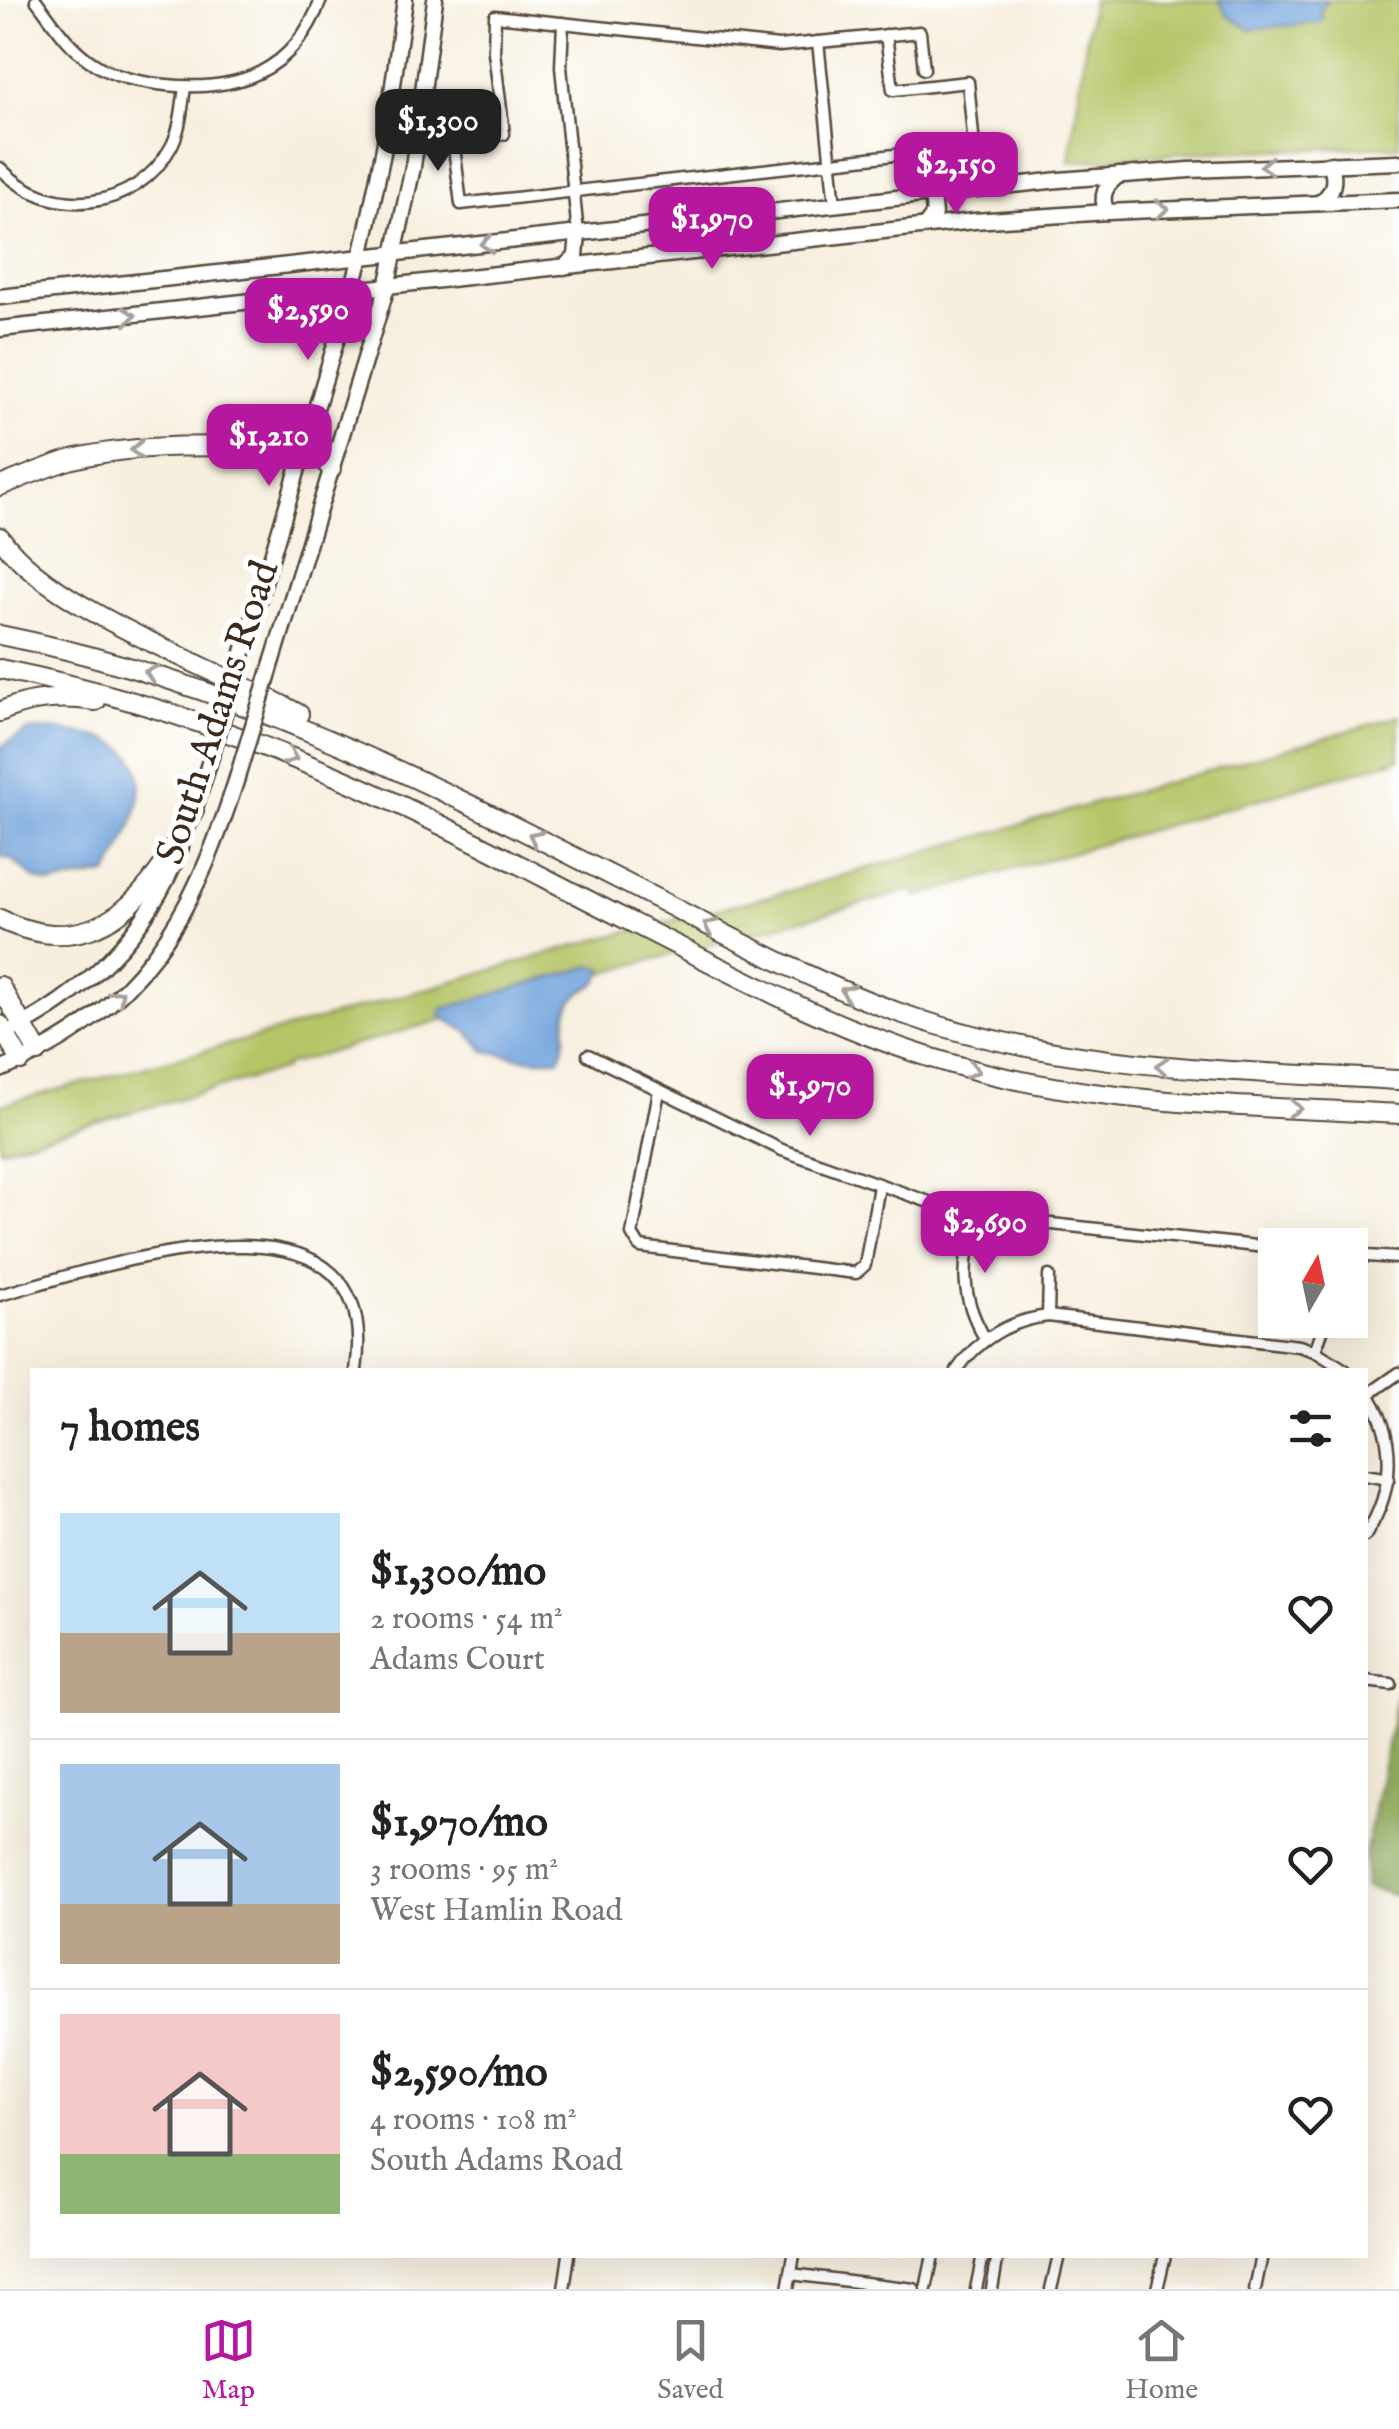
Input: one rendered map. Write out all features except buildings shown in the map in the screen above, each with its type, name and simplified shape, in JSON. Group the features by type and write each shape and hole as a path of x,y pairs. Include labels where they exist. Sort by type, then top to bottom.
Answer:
{"highway":[{"path":"0,486 70,460 116,452 305,448 325,456 331,470"},
{"path":"0,537 20,558 78,603 258,692 373,757 749,945 878,1005 1018,1046 1134,1064 1399,1080"},
{"path":"0,635 193,686 280,717 373,757"},
{"path":"0,669 166,712 360,786 850,1029 928,1057 996,1076 1110,1095 1399,1114"},
{"path":"0,712 30,701 67,698 166,712"},
{"path":"0,920 23,929 58,934 92,928 111,919 128,908 157,878 194,811"},
{"path":"0,986 7,1030 29,1056"}],"main road":[{"name":"South Adams Road","path":"7,1030 52,1009 86,983 132,935 166,880 194,811 362,258 384,148 405,0"},
{"name":"South Adams Road","path":"0,1070 72,1032 107,1006 162,948 202,878 236,780 387,287 418,133 436,0"},
{"path":"399,42 418,42 429,58"},
{"path":"0,298 1120,174 1399,162"},
{"path":"1318,203 1333,186 1330,164"},
{"path":"1107,212 1102,200 1104,191 1120,174"},
{"path":"925,226 934,214 932,194"},
{"path":"0,329 925,226 1107,212 1399,200"},
{"path":"646,258 640,240 654,225"},
{"path":"563,267 576,256 578,234"},
{"path":"64,323 60,306 74,290"}],"street":[{"path":"36,0 71,46 96,65 134,80 185,86 226,85 266,70 300,41 322,0"},
{"path":"418,133 454,138 504,134 494,52 495,16 779,46 920,32 924,68"},
{"path":"563,23 561,67 578,234"},
{"path":"454,138 461,204 974,146 968,82 893,90 886,35"},
{"path":"818,42 836,205"},
{"path":"0,168 18,185 58,202 89,202 123,193 154,171 171,146 180,122 185,86"},
{"path":"588,1055 759,1140 879,1186 974,1214 1258,1246"},
{"path":"659,1090 632,1234 640,1247 856,1273 864,1265 879,1186"},
{"path":"974,1214 966,1255 966,1294 973,1320 986,1340"},
{"path":"0,1295 179,1249 234,1246 285,1250 320,1266 342,1288 358,1328 356,1368"},
{"path":"1368,1256 1399,1258"},
{"path":"1048,1316 1049,1276"},
{"path":"958,1368 986,1340 1013,1324 1048,1316 1268,1342 1315,1351 1343,1368"},
{"path":"1315,1351 1320,1338"},
{"path":"1368,1391 1399,1374"},
{"path":"1368,1394 1388,1445 1389,1479 1378,1516 1368,1531"},
{"path":"1368,1476 1389,1479"},
{"path":"1368,1681 1390,1684"},
{"path":"564,2289 569,2258"},
{"path":"788,2289 794,2258"},
{"path":"926,2289 932,2258"},
{"path":"976,2289 982,2258"},
{"path":"992,2289 997,2258"},
{"path":"1052,2289 1058,2258"},
{"path":"1157,2289 1163,2258"},
{"path":"1255,2289 1261,2258"},
{"path":"791,2274 914,2289"}],"green space":[{"path":"1092,0 1399,0 1399,146 1186,153 1069,162"},
{"path":"1399,716 1399,759 916,897 913,890 617,969 286,1065 285,1069 0,1149 0,1105 290,1028 607,937 789,891"},
{"path":"1399,1685 1399,1897 1368,1887 1368,1840"}],"water":[{"path":"1219,0 1327,1 1321,8 1323,19 1317,23 1250,29 1228,16"},
{"path":"54,729 108,740 126,751 137,765 141,782 134,820 108,874 51,884 35,879 10,858 0,858 0,747 28,731"},
{"path":"591,966 603,968 601,975 571,1003 564,1047 558,1059 528,1059 485,1051 468,1032 440,1016 442,1009"}]}
